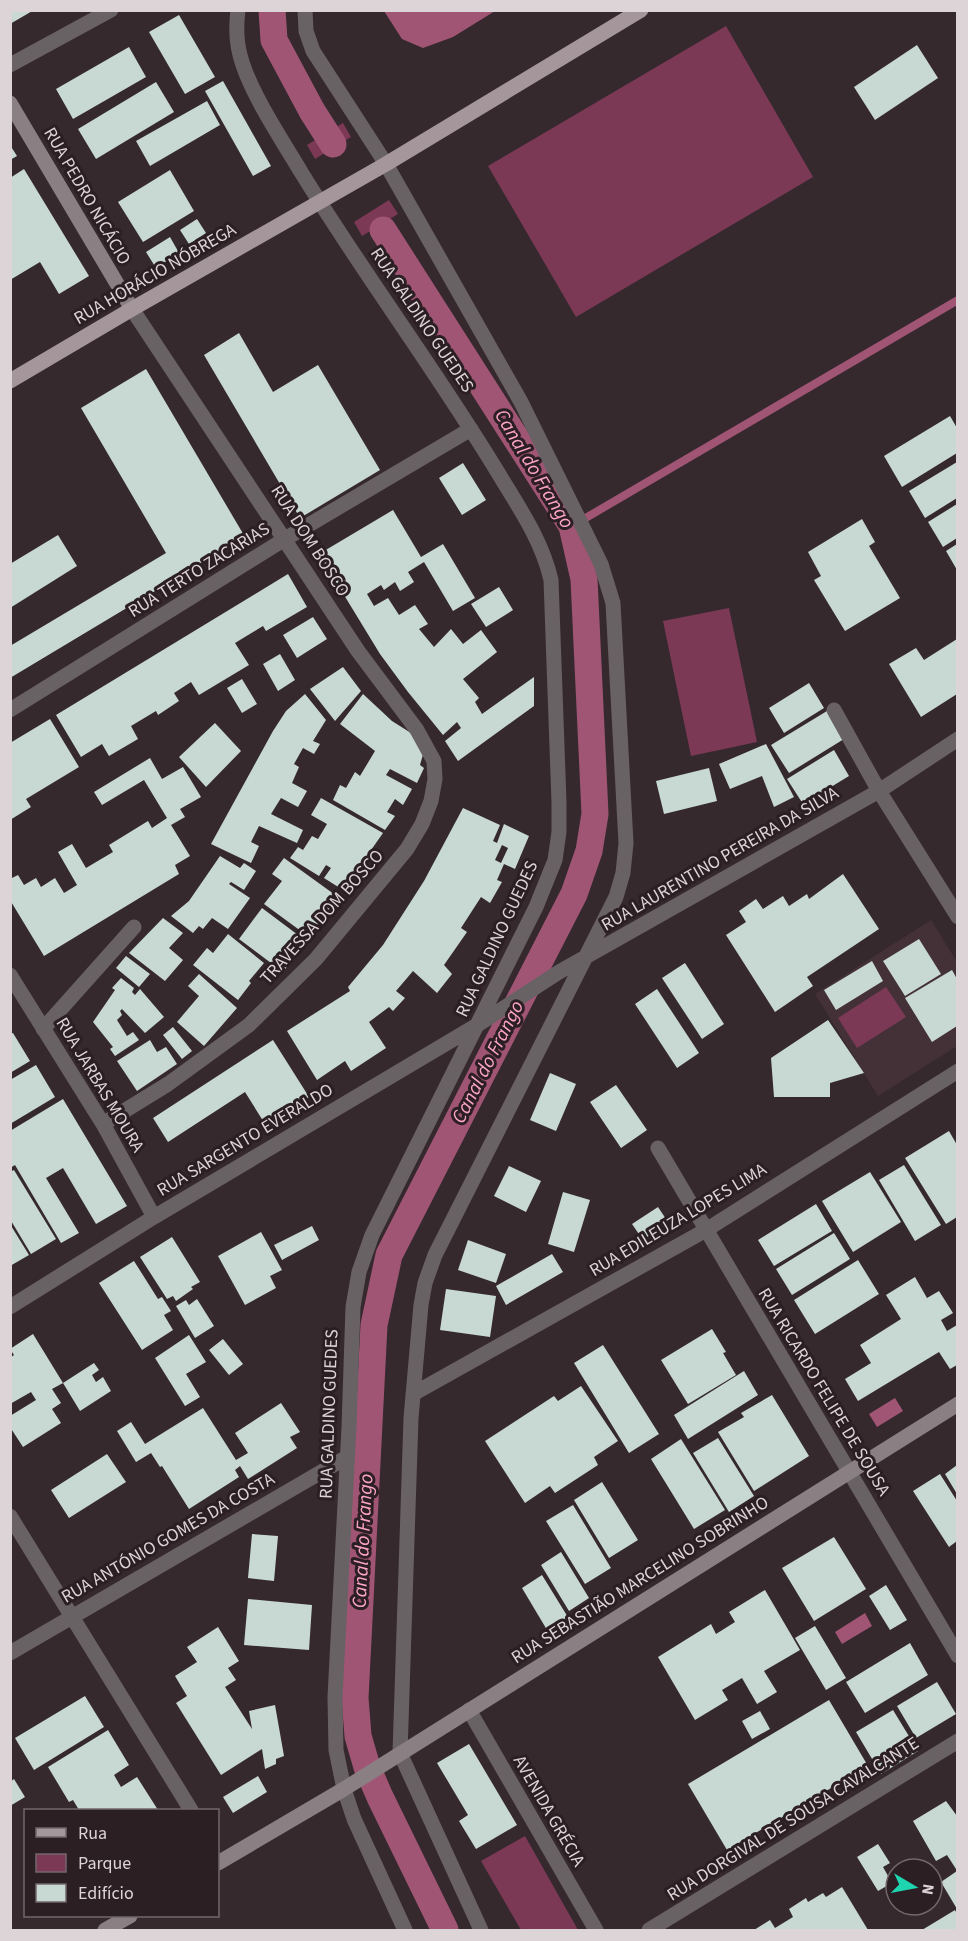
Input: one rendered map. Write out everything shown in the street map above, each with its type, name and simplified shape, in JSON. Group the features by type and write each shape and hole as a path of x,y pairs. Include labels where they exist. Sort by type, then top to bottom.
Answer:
{"main road":[{"name":"RUA HORÁCIO NÓBREGA","path":"10,381 386,164 641,10"}],"street":[{"path":"10,65 111,10"},
{"name":"RUA GALDINO GUEDES","path":"238,10 236,30 240,56 249,80 320,202 471,429 537,537 547,560 551,580 560,832 555,860 536,907 479,1024 372,1235 359,1272 353,1307 335,1697 336,1750 344,1789 354,1819 405,1930"},
{"path":"305,10 306,31 313,51 386,164 520,402 601,564 613,603 626,843 623,873 616,897 435,1255 425,1283 421,1305 413,1394 400,1753 481,1930"},
{"name":"RUA PEDRO NICÁCIO","path":"10,103 132,309"},
{"name":"RUA DOM BOSCO","path":"132,309 358,651 417,730 434,761 435,779 431,801"},
{"name":"RUA TERTO ZACARIAS","path":"10,710 285,539 471,429"},
{"path":"834,710 879,790 957,917"},
{"name":"RUA LAURENTINO PEREIRA DA SILVA","path":"500,1009 559,972 879,790 957,739"},
{"name":"TRAVESSA DOM BOSCO","path":"103,1124 168,1084 249,1025 316,958 407,849 422,824 431,801"},
{"path":"43,1029 134,927"},
{"name":"RUA JARBAS MOURA","path":"10,975 103,1124 154,1217"},
{"name":"RUA SARGENTO EVERALDO","path":"10,1307 154,1217 479,1024 500,1009"},
{"name":"RUA EDILEUZA LOPES LIMA","path":"413,1394 706,1230 957,1071"},
{"name":"RUA RICARDO FELIPE DE SOUSA","path":"658,1148 957,1656"},
{"name":"RUA SEBASTIÃO MARCELINO SOBRINHO","path":"219,1859 344,1789 957,1404"},
{"name":"RUA ANTÓNIO GOMES DA COSTA","path":"10,1653 347,1457"},
{"path":"10,1516 190,1809"},
{"name":"AVENIDA GRÉCIA","path":"469,1710 596,1930"},
{"name":"RUA DORGIVAL DE SOUSA CAVALCANTE","path":"649,1930 957,1741"},
{"path":"105,1930 128,1917"}],"shaded area":[{"path":"384,11 495,11 453,37 423,48 402,39"},
{"path":"931,920 957,962 957,1046 878,1096 815,994"},
{"path":"895,1398 903,1411 877,1427 869,1414"},
{"path":"865,1613 872,1626 842,1644 835,1632"}],"green space":[{"path":"726,26 813,177 576,317 488,166"},
{"path":"343,123 351,137 315,159 307,145"},
{"path":"389,200 398,214 362,236 354,222"},
{"path":"729,608 757,742 691,756 663,621"},
{"path":"886,987 906,1017 857,1048 838,1018"},
{"path":"525,1836 578,1930 521,1930 481,1861"}],"building":[{"path":"10,10 34,10 10,24"},
{"path":"179,15 215,77 185,94 149,32"},
{"path":"917,45 938,78 875,120 854,87"},
{"path":"129,47 146,77 73,119 56,89"},
{"path":"223,81 271,166 253,176 205,91"},
{"path":"156,82 174,112 96,159 78,129"},
{"path":"207,101 220,125 150,166 136,141"},
{"path":"10,145 17,156 10,160"},
{"path":"24,169 89,276 59,294 40,262 10,280 10,178"},
{"path":"170,170 194,211 143,242 118,202"},
{"path":"197,219 206,233 189,244 180,230"},
{"path":"170,237 179,253 156,268 146,252"},
{"path":"239,333 273,392 318,365 380,470 300,518 204,355"},
{"path":"146,369 245,537 10,678 10,646 166,553 81,408"},
{"path":"950,416 957,428 957,453 902,487 884,456"},
{"path":"957,462 957,498 925,518 909,491"},
{"path":"463,463 486,500 462,515 439,478"},
{"path":"957,504 957,538 943,547 928,522"},
{"path":"393,510 421,557 443,544 475,598 453,611 424,562 408,572 414,582 400,591 395,582 384,590 381,585 367,594 374,606 388,598 399,615 415,605 428,624 419,629 434,647 451,629 463,644 481,630 497,652 463,679 479,698 475,702 482,714 534,677 534,706 458,761 445,741 461,728 457,722 443,735 380,654 319,554"},
{"path":"862,519 875,542 869,546 900,598 845,631 814,580 821,576 808,552"},
{"path":"58,535 77,566 10,608 10,564"},
{"path":"957,544 957,570 946,551"},
{"path":"288,574 307,607 266,631 263,626 235,643 249,665 199,695 191,682 174,693 179,701 158,715 156,711 131,726 138,739 109,756 102,744 81,757 56,715"},
{"path":"499,587 513,610 486,627 471,604"},
{"path":"313,617 327,639 297,658 283,635"},
{"path":"957,639 957,694 921,717 889,664 916,648 924,660"},
{"path":"280,654 295,680 278,691 263,664"},
{"path":"343,667 361,691 335,721 310,689"},
{"path":"242,679 257,704 242,713 227,688"},
{"path":"809,683 824,708 784,733 769,708"},
{"path":"305,694 326,720 313,741 320,744 314,754 303,748 294,764 299,767 292,783 307,791 298,807 281,798 271,814 303,830 297,843 259,826 251,842 259,846 251,863 211,844 273,731 286,711"},
{"path":"363,694 392,721 411,733 424,751 420,765 424,768 417,783 390,769 386,775 412,789 403,805 395,799 387,812 395,816 385,830 333,800 340,785 346,788 355,772 360,776 375,751 340,724"},
{"path":"827,711 844,739 789,773 771,745"},
{"path":"50,719 79,767 26,799 31,807 10,820 10,743"},
{"path":"215,723 241,751 206,787 179,757"},
{"path":"766,744 794,797 774,807 762,776 730,789 719,764"},
{"path":"834,750 849,776 803,804 787,779"},
{"path":"150,758 162,779 183,767 201,797 180,809 185,817 171,825 190,856 175,865 179,874 44,956 10,900 10,879 18,875 24,885 36,878 41,887 55,878 64,893 77,885 58,852 72,844 86,868 113,852 109,845 148,821 152,828 167,818 144,780 102,805 94,792"},
{"path":"709,768 717,801 664,814 656,781"},
{"path":"321,798 383,833 343,890 324,878 331,868 326,865 319,876 290,858 298,847 303,850 312,836 318,839 327,824 311,815"},
{"path":"463,808 500,825 493,841 497,843 504,824 529,836 515,869 504,864 497,880 502,882 490,903 481,897 461,928 467,932 444,965 452,974 437,993 413,971 396,991 405,998 393,1011 389,1007 369,1022 386,1048 351,1071 345,1061 317,1080 287,1031 350,991 348,987 383,945 424,881","holes":["502,845 508,848 501,863 495,860"]},
{"path":"220,856 240,868 244,863 256,871 244,890 231,882 229,884 250,898 228,929 212,918 203,929 199,926 193,933 171,916 189,901"},
{"path":"284,858 338,897 309,937 264,904 282,881 272,874"},
{"path":"843,874 879,929 807,977 813,986 775,1012 726,935 746,922 739,911 756,899 763,909 783,896 789,906 807,894 809,899"},
{"path":"262,908 306,941 283,972 239,939"},
{"path":"163,918 183,933 169,948 183,960 165,981 129,953"},
{"path":"228,934 264,963 249,981 251,983 238,1000 193,965 207,948 213,953"},
{"path":"919,939 941,974 905,996 883,961"},
{"path":"126,956 150,974 139,987 116,968"},
{"path":"872,961 883,981 836,1010 824,990"},
{"path":"685,963 724,1024 702,1039 662,978"},
{"path":"952,970 957,979 957,1026 932,1042 905,998"},
{"path":"199,974 237,1008 204,1046 177,1022 199,996 188,986"},
{"path":"121,978 134,988 132,992 135,995 140,989 164,1017 145,1033 122,1009 120,1011 122,1015 117,1020 127,1036 133,1032 139,1040 115,1056 110,1049 113,1047 93,1022 115,990 112,988"},
{"path":"657,989 699,1053 677,1068 635,1004"},
{"path":"828,1020 864,1073 830,1083 830,1097 774,1097 771,1058"},
{"path":"173,1027 192,1051 182,1059 163,1035"},
{"path":"13,1033 30,1061 10,1073 10,1034"},
{"path":"150,1040 157,1052 166,1047 177,1064 137,1091 117,1061"},
{"path":"273,1040 309,1097 265,1124 245,1092 168,1142 153,1118"},
{"path":"36,1065 55,1097 10,1124 10,1080"},
{"path":"550,1073 576,1084 556,1131 530,1120"},
{"path":"616,1085 647,1130 621,1148 590,1102"},
{"path":"63,1099 127,1206 96,1224 63,1168 46,1178 79,1233 61,1243 15,1165 10,1168 10,1131"},
{"path":"949,1131 957,1145 957,1217 946,1224 905,1158"},
{"path":"904,1165 941,1225 915,1241 879,1180"},
{"path":"509,1166 541,1181 526,1212 494,1196"},
{"path":"14,1170 56,1239 31,1254 10,1219 10,1172"},
{"path":"870,1172 901,1222 853,1252 822,1201"},
{"path":"563,1192 590,1200 574,1252 548,1244"},
{"path":"816,1204 832,1231 774,1266 758,1240"},
{"path":"658,1207 668,1222 643,1240 632,1224"},
{"path":"10,1224 29,1255 10,1266"},
{"path":"312,1226 319,1240 282,1260 274,1245"},
{"path":"261,1232 282,1270 270,1276 276,1288 245,1305 218,1256"},
{"path":"834,1233 850,1259 792,1295 776,1269"},
{"path":"172,1237 200,1282 176,1301 173,1296 167,1299 140,1257"},
{"path":"468,1240 506,1254 496,1283 458,1270"},
{"path":"552,1254 563,1272 506,1305 496,1286"},
{"path":"858,1260 879,1294 815,1334 794,1300"},
{"path":"134,1261 158,1299 162,1297 171,1311 164,1315 173,1330 142,1350 99,1283"},
{"path":"915,1277 927,1298 939,1291 953,1313 941,1320 947,1331 957,1325 957,1365 950,1369 939,1352 858,1401 845,1379 871,1363 860,1345 901,1319 886,1295"},
{"path":"446,1289 496,1296 490,1337 440,1330"},
{"path":"197,1299 214,1326 195,1338 176,1306 186,1300 189,1305"},
{"path":"712,1329 736,1375 688,1404 661,1360"},
{"path":"33,1334 63,1383 52,1389 61,1403 52,1409 61,1423 23,1447 10,1427 10,1416 36,1400 31,1392 10,1404 10,1358 14,1355 10,1349"},
{"path":"189,1335 206,1362 186,1374 200,1397 185,1406 155,1358"},
{"path":"223,1339 243,1364 229,1375 209,1350"},
{"path":"603,1345 659,1434 629,1453 574,1363"},
{"path":"94,1363 99,1370 92,1375 96,1382 103,1377 111,1391 80,1411 63,1383"},
{"path":"744,1371 758,1395 688,1439 674,1415"},
{"path":"581,1386 618,1441 594,1457 598,1465 555,1493 550,1486 525,1503 485,1441 554,1396 558,1401"},
{"path":"772,1395 809,1456 754,1491 718,1432 744,1417 741,1413"},
{"path":"281,1403 300,1432 290,1437 297,1448 248,1479 240,1466 235,1470 239,1477 189,1509 162,1466 160,1467 151,1453 136,1462 117,1431 131,1422 145,1444 203,1408 236,1460 248,1453 235,1433"},
{"path":"718,1438 754,1496 729,1512 693,1453"},
{"path":"681,1439 725,1510 694,1529 651,1459"},
{"path":"107,1454 126,1482 69,1518 51,1490"},
{"path":"957,1465 957,1494 945,1474"},
{"path":"940,1474 957,1501 957,1541 949,1547 913,1491"},
{"path":"602,1482 638,1540 609,1558 574,1500"},
{"path":"573,1505 611,1568 585,1584 546,1521"},
{"path":"252,1534 278,1536 274,1581 248,1578"},
{"path":"834,1537 866,1589 814,1621 782,1568"},
{"path":"561,1552 589,1598 569,1611 541,1565"},
{"path":"542,1575 574,1627 553,1640 522,1588"},
{"path":"886,1585 907,1620 890,1630 869,1596"},
{"path":"765,1590 800,1650 764,1671 777,1692 757,1704 742,1678 722,1690 728,1700 695,1720 658,1657 711,1624 716,1634 735,1622 729,1612"},
{"path":"248,1599 312,1605 309,1650 244,1645"},
{"path":"815,1626 846,1678 826,1690 795,1638"},
{"path":"218,1627 239,1661 228,1668 236,1680 225,1687 252,1729 249,1711 275,1705 284,1756 276,1759 276,1764 265,1769 262,1749 221,1775 176,1703 187,1696 175,1676 197,1662 187,1647"},
{"path":"910,1643 928,1675 865,1713 846,1682"},
{"path":"937,1682 956,1714 916,1738 897,1706"},
{"path":"85,1696 104,1727 34,1770 15,1738"},
{"path":"829,1700 868,1766 727,1850 688,1784"},
{"path":"893,1710 918,1751 881,1774 856,1732"},
{"path":"760,1711 770,1729 752,1739 742,1721"},
{"path":"108,1730 129,1765 114,1775 121,1787 137,1777 157,1809 78,1809 73,1800 69,1802 48,1767"},
{"path":"469,1744 517,1825 476,1849 459,1821 468,1815 437,1763"},
{"path":"258,1776 267,1792 233,1813 223,1797"},
{"path":"14,1779 25,1797 10,1806 10,1782"},
{"path":"946,1801 957,1816 956,1869 947,1855 934,1857 913,1821"},
{"path":"878,1844 886,1857 884,1857 883,1867 884,1888 878,1891 857,1857"},
{"path":"957,1871 957,1909 944,1887 944,1880"},
{"path":"842,1887 868,1930 754,1930 770,1920 775,1928 793,1917 789,1909 806,1898 808,1902 823,1893 826,1897"},
{"path":"955,1910 957,1930 922,1930 944,1917"}],"waterway":[{"name":"Canal do Frango","path":"272,10 274,40 312,111 333,144"},
{"name":"Canal do Frango","path":"383,230 572,526 584,579 595,814 589,851 574,894 389,1255 374,1325 355,1698 358,1736 367,1767 380,1797 445,1930"},
{"path":"572,526 958,300"}]}
